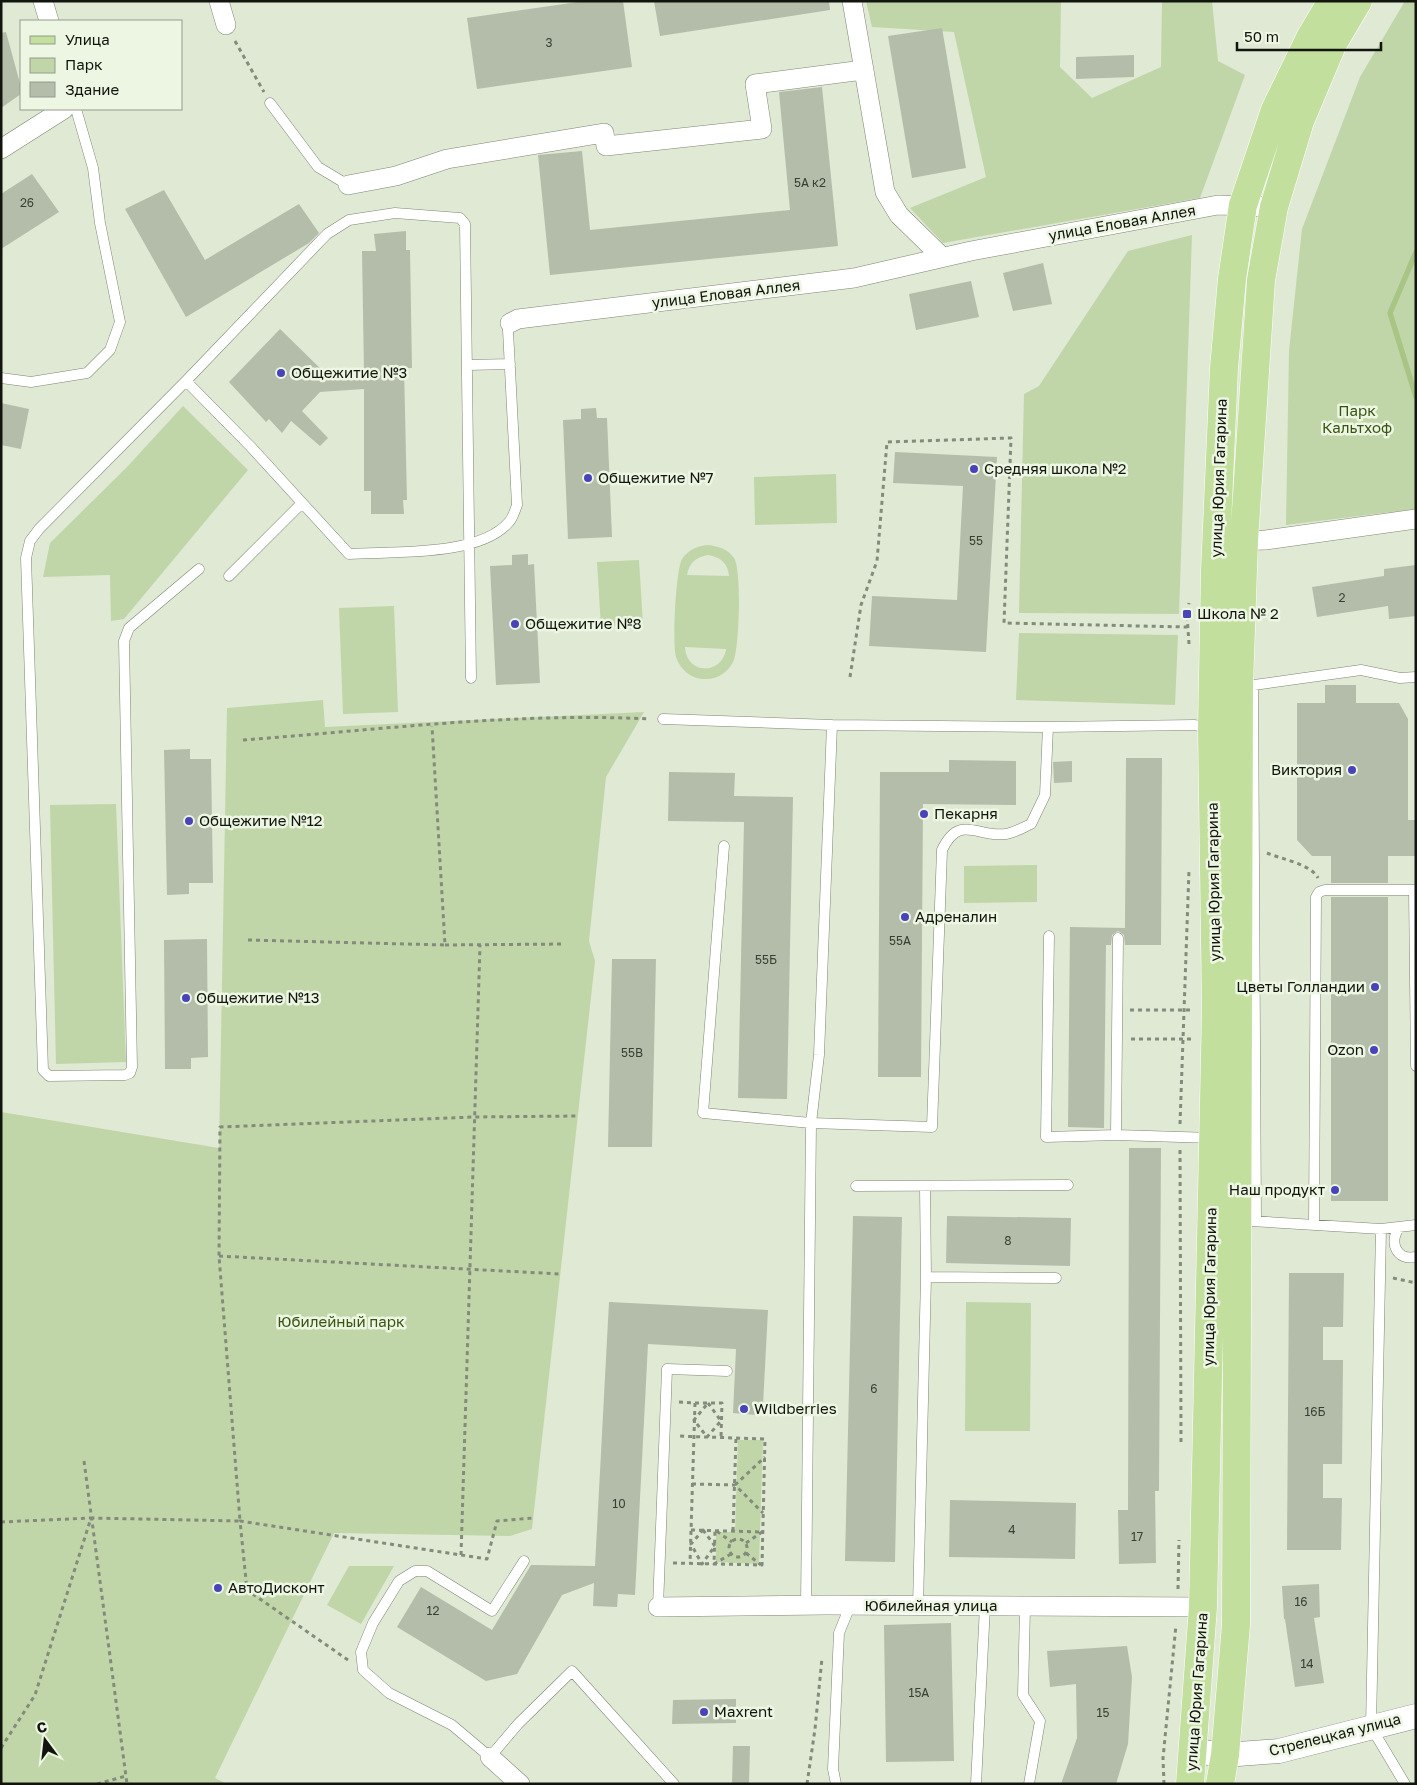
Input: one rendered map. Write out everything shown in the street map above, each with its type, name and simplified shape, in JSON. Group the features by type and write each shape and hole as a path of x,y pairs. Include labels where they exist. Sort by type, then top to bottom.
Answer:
{"main road":[{"name":"улица Юрия Гагарина","path":"1190,1784 1194,1751 1190,1608 1214,1138 1216,1010 1212,728 1224,368 1232,279 1243,205 1275,110 1310,38 1332,1"},
{"name":"улица Юрия Гагарина","path":"1220,1784 1226,1755 1236,1625 1247,1221 1244,541 1261,280 1274,207 1300,121 1332,44 1358,1"}],"street":[{"path":"43,1 49,20"},
{"path":"219,1 226,26"},
{"path":"852,1 885,192 899,215 942,256"},
{"path":"348,185 396,176 447,159 604,133 606,146 762,129 755,84 863,70"},
{"path":"1,150 62,110"},
{"name":"улица Еловая Аллея","path":"510,323 518,319 714,297 854,278 942,256 1218,205 1274,207"},
{"path":"1217,540 1244,541 1416,519"},
{"name":"Юбилейная улица","path":"658,1607 806,1605 1190,1608"},
{"name":"Стрелецкая улица","path":"1194,1751 1226,1755 1279,1751 1409,1717"},
{"path":"490,1756 518,1783"}],"lane":[{"path":"270,103 318,167 348,185"},
{"path":"1,378 31,382 87,373 110,350 120,322 100,223 93,168 76,110"},
{"path":"199,570 129,628 125,634 124,641 132,1068 130,1073 125,1076 48,1076 43,1070 26,558 30,541 39,529 186,381 327,234 349,220 395,213 460,218 465,224 471,678"},
{"path":"186,381 349,554 440,550 470,545 493,534 510,522 517,505 510,364 510,323"},
{"path":"468,364 510,364"},
{"path":"229,576 302,503"},
{"path":"1246,686 1361,670 1400,678 1416,677"},
{"path":"663,719 832,725 1048,727 1194,725 1212,728"},
{"path":"806,1605 812,1123 819,1055 832,725"},
{"path":"724,846 703,1114 812,1123 932,1127 942,850 949,836 962,829 1006,834 1032,824 1045,795 1048,727"},
{"path":"1314,1225 1316,897 1319,892 1325,890 1415,890 1416,1066"},
{"path":"1049,936 1046,1137 1116,1135 1214,1138"},
{"path":"1116,1135 1118,938"},
{"path":"856,1186 1068,1185"},
{"path":"918,1606 926,1277 925,1186"},
{"path":"1247,1221 1381,1229 1416,1225"},
{"path":"1399,1228 1394,1235 1394,1244 1398,1252 1405,1257 1416,1257"},
{"path":"1381,1229 1371,1727 1405,1784"},
{"path":"926,1277 1056,1278"},
{"path":"658,1607 667,1369 727,1371"},
{"path":"524,1561 492,1611 427,1571 415,1571 399,1581 372,1624 361,1652 363,1670 389,1693 452,1725 490,1756 572,1671 674,1784"},
{"path":"836,1784 833,1769 839,1633 850,1606"},
{"path":"976,1784 985,1606"},
{"path":"1025,1607 1023,1695 1040,1721 1029,1784"}],"path":[{"path":"226,26 270,103"},
{"path":"850,677 861,605 877,561 887,442 1011,438 1004,623 1187,626"},
{"path":"1189,646 1187,626 1191,596"},
{"path":"243,740 565,718 663,719"},
{"path":"432,726 445,945"},
{"path":"1264,862 1264,852 1306,868 1316,874 1325,890"},
{"path":"1181,1445 1180,1136 1189,862"},
{"path":"248,940 445,945 564,944"},
{"path":"461,1555 480,945"},
{"path":"1117,1010 1184,1010"},
{"path":"1117,1039 1184,1039"},
{"path":"363,1670 247,1590 218,1256 220,1127 577,1116"},
{"path":"218,1256 560,1274"},
{"path":"1380,1275 1416,1283"},
{"path":"666,1402 722,1404 721,1438"},
{"path":"690,1563 695,1403"},
{"path":"694,1420 708,1403"},
{"path":"708,1403 721,1421"},
{"path":"694,1420 707,1437"},
{"path":"707,1437 721,1421"},
{"path":"665,1436 766,1439 762,1565"},
{"path":"733,1531 736,1438"},
{"path":"692,1484 734,1485 765,1457"},
{"path":"84,1461 127,1784"},
{"path":"734,1485 763,1514"},
{"path":"1,1748 35,1695 91,1518"},
{"path":"1,1522 91,1518 240,1521 487,1559 497,1520 533,1518"},
{"path":"691,1530 763,1532"},
{"path":"691,1544 703,1530"},
{"path":"703,1530 715,1546"},
{"path":"716,1530 732,1542"},
{"path":"714,1564 716,1530"},
{"path":"746,1543 763,1532"},
{"path":"1164,1784 1162,1758 1190,1608 1180,1532"},
{"path":"738,1539 746,1543 748,1548 746,1553 739,1557 731,1554 729,1549 732,1542 738,1539"},
{"path":"691,1544 702,1564"},
{"path":"702,1564 715,1546"},
{"path":"746,1553 762,1565"},
{"path":"714,1564 731,1554"},
{"path":"660,1562 762,1565"},
{"path":"807,1784 815,1729 822,1653"},
{"path":"98,1784 126,1776"}],"green space":[{"path":"866,1 1061,1 1060,67 1092,98 1161,67 1162,1 1212,1 1218,61 1245,75 1200,198 943,243 910,208 986,177 954,32 872,27"},
{"name":"Парк Кальтхоф","path":"1405,1 1416,1 1416,509 1286,525 1289,351 1302,229 1360,77"},
{"path":"1192,235 1179,614 1019,613 1024,394 1039,386 1128,251"},
{"path":"183,406 248,470 124,619 111,621 110,575 43,577 50,543 127,467"},
{"path":"836,474 837,523 755,525 754,477"},
{"path":"708,545 722,548 729,552 737,565 739,592 738,625 736,652 729,668 713,678 699,679 683,669 676,657 674,638 676,591 682,559 693,549","holes":["708,555 717,557 723,562 729,576 687,575 689,567 694,561","685,647 726,649 726,650 718,664 711,668 704,668 697,667 691,663"]},
{"path":"639,560 643,625 601,627 597,562"},
{"path":"394,606 398,712 343,714 339,608"},
{"path":"1019,633 1178,635 1175,705 1016,700"},
{"name":"Юбилейный парк","path":"323,700 325,727 644,712 606,777 589,941 595,961 532,1529 510,1536 334,1533 215,1778 227,1784 1,1784 1,1112 219,1148 227,708"},
{"path":"116,804 126,1062 56,1064 50,805"},
{"path":"1037,865 1037,902 964,903 964,866"},
{"path":"966,1302 1031,1303 1030,1431 965,1431"},
{"path":"738,1440 763,1440 759,1564 716,1562 716,1532 735,1532"},
{"path":"349,1566 394,1566 361,1624 327,1605"}],"building":[{"path":"585,1 623,1 632,67 477,89 467,18"},
{"path":"654,1 829,1 830,10 660,36"},
{"path":"942,28 966,168 912,178 888,36"},
{"path":"6,32 20,83 20,95 1,108 1,33"},
{"path":"1134,55 1134,77 1076,79 1076,57"},
{"path":"822,87 838,246 550,275 538,155 582,151 590,230 790,210 779,92"},
{"path":"32,174 59,212 1,249 1,194"},
{"path":"164,190 205,260 299,204 319,233 309,243 186,317 125,209"},
{"name":"Общежитие №3","path":"406,231 406,250 410,250 412,368 404,368 407,500 403,500 404,514 371,514 371,491 364,491 364,389 320,392 302,411 328,438 320,446 291,421 282,433 269,419 266,422 229,382 280,329 326,374 364,373 362,251 376,251 374,234"},
{"path":"1043,263 1052,304 1013,311 1003,273"},
{"path":"971,281 979,317 916,330 909,294"},
{"path":"1,403 29,409 21,449 1,445"},
{"name":"Общежитие №7","path":"596,408 597,418 607,418 612,537 568,539 563,420 581,419 581,409"},
{"path":"895,452 997,457 986,652 869,646 872,596 957,600 963,486 893,483"},
{"name":"Общежитие №8","path":"528,554 528,565 534,564 540,683 496,685 490,566 512,565 512,555"},
{"path":"1416,565 1416,616 1389,619 1388,606 1317,617 1312,587 1384,576 1384,569"},
{"name":"Виктория","path":"1325,685 1356,685 1356,703 1399,703 1408,719 1408,820 1416,820 1416,856 1388,856 1388,883 1331,883 1331,856 1312,856 1297,840 1297,703 1325,703"},
{"name":"Общежитие №12","path":"190,749 190,759 211,759 213,883 189,883 189,894 167,895 164,750"},
{"path":"1126,758 1162,758 1161,945 1125,945 1124,935 1118,931 1112,935 1111,945 1106,945 1104,1128 1068,1127 1070,927 1125,928"},
{"path":"949,760 1016,761 1016,805 923,804 921,1077 878,1077 880,772 949,772"},
{"path":"1072,761 1072,782 1054,783 1053,762"},
{"path":"669,772 735,773 734,796 793,797 787,1099 738,1098 744,822 668,821"},
{"path":"1331,897 1388,897 1388,1201 1331,1201"},
{"name":"Общежитие №13","path":"207,939 208,1057 191,1058 191,1069 165,1069 164,940"},
{"path":"612,959 656,959 652,1147 608,1147"},
{"path":"1129,1148 1161,1148 1159,1491 1155,1491 1156,1563 1119,1564 1118,1510 1128,1510"},
{"path":"853,1216 902,1217 895,1562 845,1561"},
{"path":"947,1216 1071,1218 1070,1266 946,1263"},
{"path":"1289,1273 1344,1273 1343,1327 1323,1327 1323,1360 1343,1360 1342,1464 1323,1464 1323,1498 1342,1498 1341,1550 1287,1550"},
{"path":"609,1302 768,1310 763,1405 757,1404 757,1415 733,1413 736,1349 648,1344 635,1595 618,1594 617,1607 593,1606 594,1583 562,1595 517,1674 486,1681 397,1627 421,1587 492,1630 531,1565 595,1566"},
{"path":"950,1500 1076,1503 1075,1559 949,1557"},
{"path":"1319,1584 1320,1617 1314,1618 1324,1683 1295,1687 1284,1619 1282,1586"},
{"path":"951,1623 954,1761 886,1762 884,1625"},
{"path":"1127,1646 1132,1677 1128,1744 1116,1784 1061,1784 1077,1738 1076,1684 1050,1687 1047,1651"},
{"name":"Maxrent","path":"736,1699 736,1723 672,1724 673,1700"},
{"path":"733,1746 750,1746 749,1784 732,1784"}],"waterway":[{"path":"1416,252 1390,313 1416,397"}],"place":[{"name":"Общежитие №3","path":"281,373"},
{"name":"Средняя школа №2","path":"974,469"},
{"name":"Общежитие №7","path":"588,478"},
{"name":"Школа № 2","path":"1187,614"},
{"name":"Общежитие №8","path":"515,624"},
{"name":"Виктория","path":"1352,770"},
{"name":"Пекарня","path":"924,814"},
{"name":"Общежитие №12","path":"189,821"},
{"name":"Адреналин","path":"905,917"},
{"name":"Цветы Голландии","path":"1375,987"},
{"name":"Общежитие №13","path":"186,998"},
{"name":"Ozon","path":"1374,1050"},
{"name":"Наш продукт","path":"1335,1190"},
{"name":"Wildberries","path":"744,1409"},
{"name":"АвтоДисконт","path":"218,1588"},
{"name":"Maxrent","path":"704,1712"}]}
